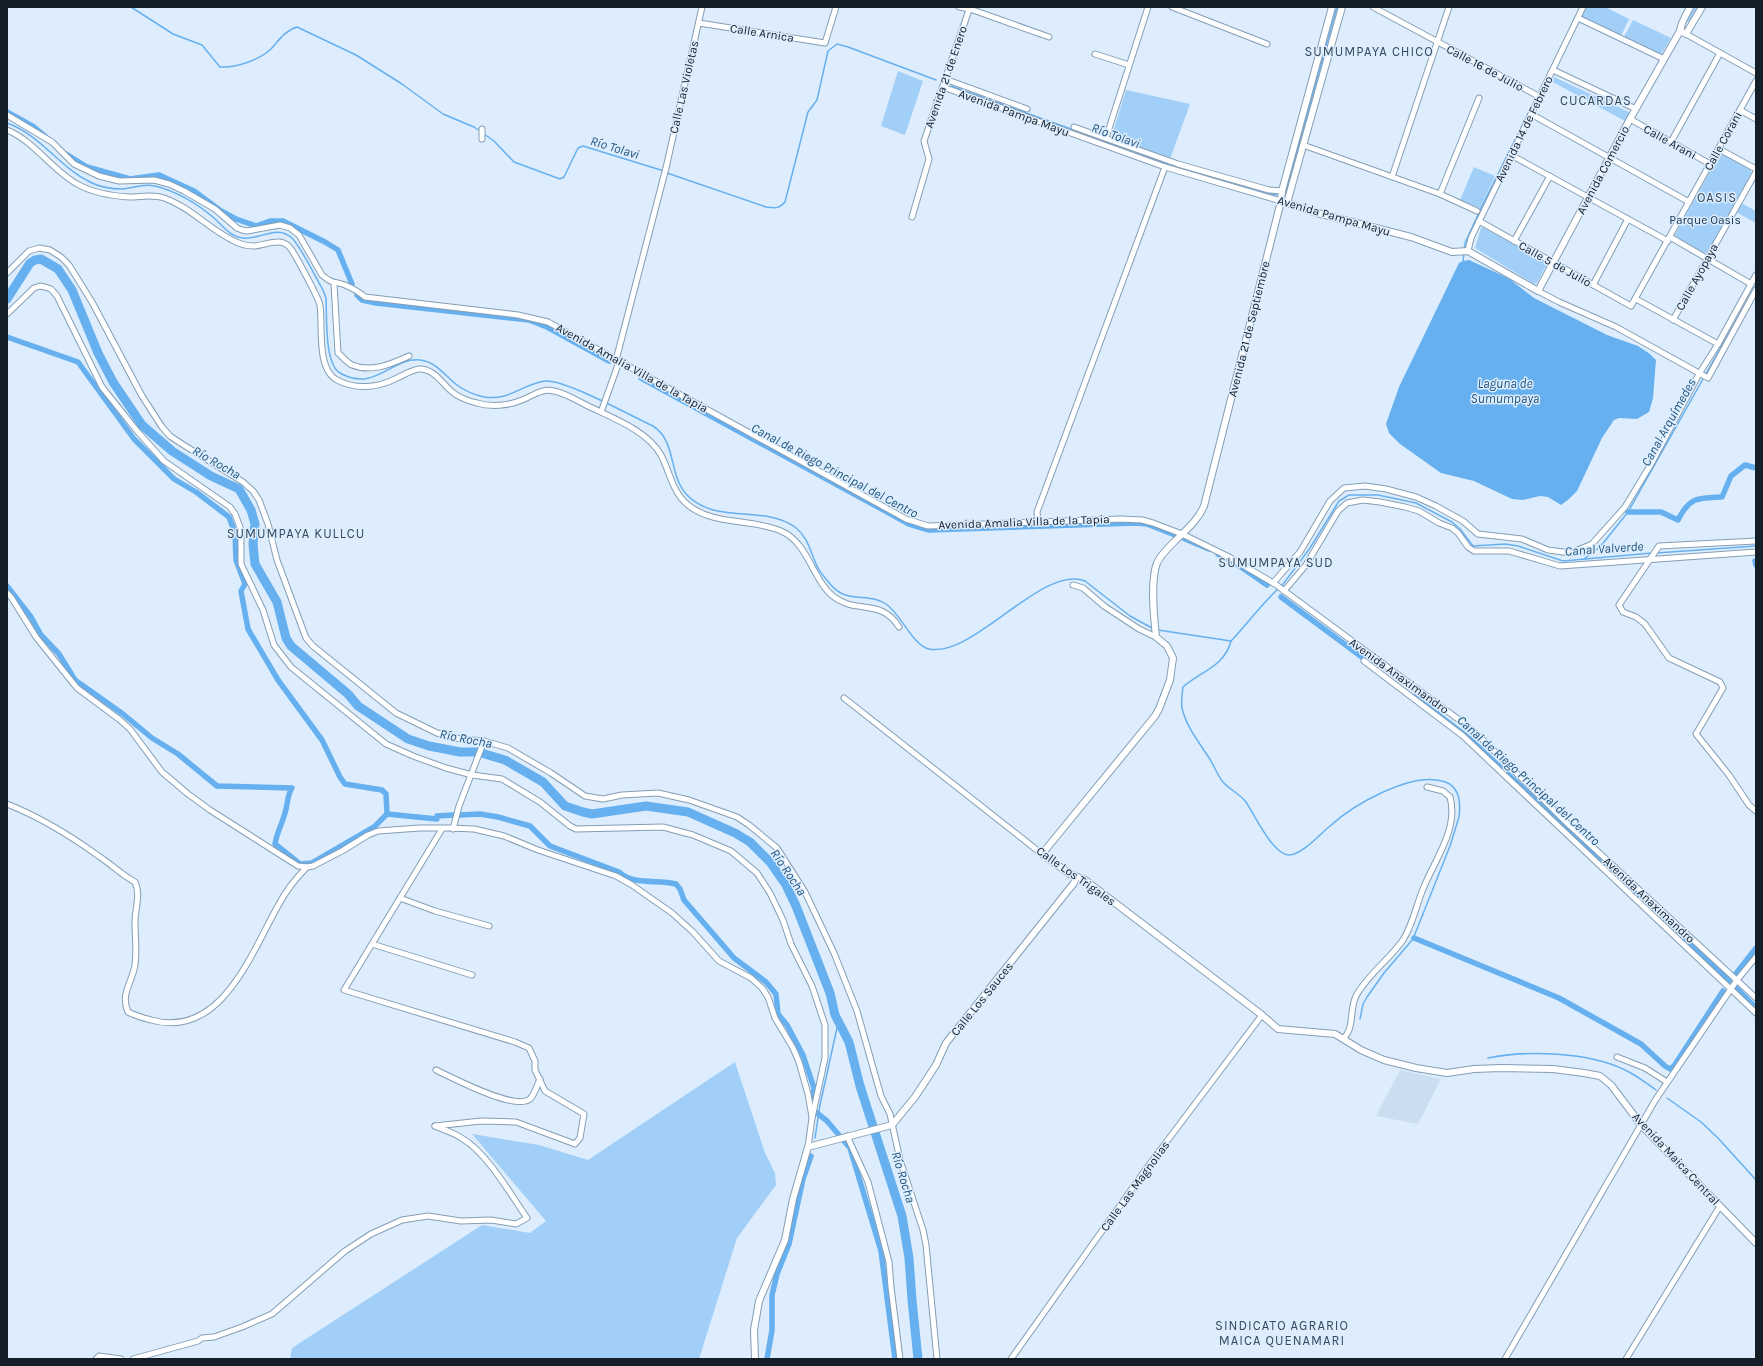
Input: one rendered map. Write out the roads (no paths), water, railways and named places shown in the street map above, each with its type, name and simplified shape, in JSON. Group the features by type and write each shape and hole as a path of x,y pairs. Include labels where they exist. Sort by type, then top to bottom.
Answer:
{"street":[{"name":"Calle Las Violetas","path":"601,410 617,361 666,170 702,7"},
{"name":"Calle Arnica","path":"699,23 825,43 836,7"},
{"path":"959,7 970,8 1049,37"},
{"path":"1106,138 1148,7"},
{"path":"1172,7 1267,44"},
{"name":"Avenida 21 de Septiembre","path":"1284,202 1282,191 1332,7"},
{"name":"Avenida 21 de Septiembre","path":"1156,636 1154,578 1157,563 1163,554 1200,517 1204,506 1284,202 1303,145 1342,7"},
{"name":"Calle 16 de Julio","path":"1373,7 1538,96"},
{"path":"1392,177 1450,7"},
{"name":"Avenida 14 de Febrero","path":"1468,251 1471,238 1531,114 1538,96 1553,70 1583,7"},
{"name":"Avenida Comercio","path":"1683,33 1682,23 1690,7"},
{"name":"Avenida Comercio","path":"1538,291 1630,119 1664,59 1702,7"},
{"name":"Avenida 21 de Enero","path":"912,217 930,159 924,141 970,8"},
{"path":"1578,18 1664,59"},
{"path":"1683,33 1756,73"},
{"path":"1671,142 1720,53"},
{"path":"1095,54 1129,65"},
{"name":"Calle Arani","path":"1553,70 1636,110"},
{"name":"Avenida Pampa Mayu","path":"945,79 1026,109"},
{"name":"Calle Corani","path":"1631,306 1756,82"},
{"name":"Avenida Pampa Mayu","path":"943,87 1165,167 1318,213 1411,237 1452,252 1468,251 1558,302 1616,327 1703,376"},
{"path":"1440,194 1479,98"},
{"path":"1740,110 1756,119"},
{"path":"1531,114 1689,202"},
{"name":"Avenida Amalia Villa de la Tapia","path":"7,115 47,139 74,164 99,176 119,181 154,180 169,184 215,209 237,228 242,230 247,231 280,225 290,228 299,235 322,275 334,284 343,284 365,297 536,318 548,322 906,519 928,526 1038,521 1121,519 1142,520 1182,534 1229,557 1274,583 1282,590"},
{"name":"Calle Arani","path":"1630,119 1710,164"},
{"name":"Avenida Pampa Mayu","path":"1074,127 1178,164 1269,190 1282,191"},
{"path":"482,129 482,138"},
{"path":"7,130 30,143 66,177 88,189 115,196 147,196 163,198 197,215 228,239 246,246 278,242 287,244 319,300 324,359 329,375 339,381 352,386 372,386 397,379 413,371 425,370 441,380 453,393 464,399 480,404 491,405 512,403 538,392 550,390 556,391 601,410 640,434 655,446 664,461 673,486 689,506 711,517 749,523 782,531 794,540 805,555 817,578 835,598 844,602 886,612 894,619 899,627"},
{"path":"1303,145 1440,194 1477,211"},
{"path":"1719,149 1756,169"},
{"path":"1511,155 1751,284"},
{"path":"1038,521 1037,512 1165,167"},
{"name":"Calle Ayopaya","path":"1673,320 1756,172"},
{"path":"1514,241 1550,176"},
{"path":"1593,285 1628,219"},
{"name":"Calle 5 de Julio","path":"1480,221 1631,306"},
{"path":"7,273 29,251 39,248 50,250 61,257 69,266 92,302 142,396 162,427 170,436 243,482 253,491 259,500 268,524 276,560 280,567 301,629 306,638 313,646 396,713 437,733 519,752 586,796 602,799 622,795 658,793 689,800 736,818 749,825 776,848 805,892 843,974 857,1010 881,1096 890,1114 890,1125 926,1245 937,1359"},
{"path":"1703,376 1718,344 1756,275"},
{"path":"334,284 338,352 350,365 367,369 388,365 409,356"},
{"path":"7,314 34,288 40,286 51,290 57,296 102,387 136,431 164,462 230,507 235,514 241,530 240,564 263,610 274,645 291,667 382,742 413,756 446,768 473,772 502,779 540,802 570,826 576,829 663,827 693,835 731,851 757,873 770,893 783,920 791,944 812,986 825,1025 825,1058 812,1118 808,1147 793,1199 785,1240 759,1301 754,1330 755,1359"},
{"path":"1274,583 1300,552 1330,501 1344,488 1365,486 1386,489 1416,497 1463,521 1478,534 1522,540 1548,550 1571,553 1592,544 1625,506 1756,290"},
{"path":"1636,299 1718,344"},
{"path":"1282,590 1306,565 1338,511 1352,501 1380,502 1419,511 1439,523 1452,528 1458,533 1468,547 1479,552 1509,551 1560,566 1652,556 1756,552"},
{"path":"1756,541 1659,546 1621,599 1619,605 1620,609 1645,624 1669,658 1720,682 1724,688 1696,734 1729,775 1749,805 1756,811"},
{"path":"1042,854 1159,709 1170,680 1173,664 1171,652 1156,636 1139,629 1104,606 1083,588 1072,585"},
{"name":"Avenida Anaximandro","path":"1282,590 1462,722 1482,739 1568,824 1756,998"},
{"path":"7,593 12,598 36,637 77,688 120,720 130,730 162,772 210,810 298,866 307,868"},
{"name":"Avenida Anaximandro","path":"1364,661 1463,736 1756,1013"},
{"name":"Calle Los Trigales","path":"844,698 1042,854 1076,877 1085,880 1262,1015 1278,1029 1335,1034 1361,1050"},
{"path":"453,828 459,806 484,743"},
{"path":"1343,1039 1349,1032 1354,1003 1359,992 1383,961 1398,947 1411,926 1422,891 1446,839 1452,812 1450,797 1443,791 1427,787"},
{"path":"7,804 62,831 100,856 135,882 138,895 135,922 136,946 134,966 124,999 128,1012 134,1016 158,1022 175,1023 192,1020 218,1004 242,971 283,898 307,868 378,831 420,828 474,829 504,836 538,850 616,876 632,885 672,913 693,932 719,961 751,978 762,988 768,997 775,1018 793,1048 799,1062 808,1094 812,1118"},
{"path":"133,1359 198,1342 202,1338 214,1337 272,1314 345,1251 371,1234 402,1220 428,1216 461,1221 491,1220 516,1224 527,1218 502,1182 476,1150 464,1139 435,1126 482,1120 516,1122 575,1144 580,1138 584,1114 546,1091 535,1070 535,1061 529,1048 515,1042 431,1018 344,990 442,829"},
{"name":"Calle Los Sauces","path":"890,1125 915,1097 936,1065 946,1043 1044,922 1074,882 1076,877"},
{"path":"400,898 490,926"},
{"path":"372,944 472,975"},
{"path":"1505,1359 1667,1082 1737,980 1756,957"},
{"name":"Calle Las Magnolias","path":"1011,1359 1146,1169 1262,1015"},
{"name":"Avenida Maica Central","path":"1361,1050 1398,1064 1447,1073 1474,1069 1553,1069 1593,1074 1606,1080 1642,1126 1682,1169 1756,1243"},
{"path":"1617,1057 1645,1068 1667,1082"},
{"path":"436,1070 501,1098 525,1102 531,1098 540,1079"},
{"path":"808,1147 836,1138 890,1125"},
{"path":"849,1135 868,1182 889,1262 900,1359"},
{"path":"1626,1359 1720,1206"},
{"path":"96,1359 99,1356 121,1359"}],"water":[{"name":"Laguna de Sumumpaya","path":"1469,260 1508,278 1534,298 1607,335 1638,346 1656,360 1653,398 1649,412 1637,419 1619,418 1614,420 1602,438 1577,491 1561,505 1548,497 1540,496 1523,500 1512,499 1474,481 1441,473 1400,444 1389,433 1386,424 1399,387 1459,263"}],"waterway":[{"name":"Río Tolavi","path":"131,7 173,34 202,45 220,67 240,65 260,57 271,49 286,33 297,27 356,55 402,84 443,114 480,131"},
{"name":"Río Tolavi","path":"1284,192 1286,191 1337,7"},
{"name":"Río Tolavi","path":"667,173 766,207 779,207 785,202 808,112 817,100 828,51 837,44 936,80"},
{"path":"1464,250 1465,243 1482,206 1544,82"},
{"name":"Río Tolavi","path":"951,86 1180,168 1275,195 1277,194"},
{"name":"Canal de Riego Principal del Centro","path":"7,112 34,127 46,137"},
{"path":"7,123 30,135 79,176 94,184 119,189 143,185 163,188 194,203 234,236 249,238 280,232 292,238 300,248 326,298 327,338 329,350 331,360 335,368 340,373 352,378 363,379 373,377 400,364 420,360 436,366 457,385 467,391 484,397 493,398 501,397 529,385 545,381 554,382 598,399 653,426 661,432 666,440 677,478 687,495 699,504 711,509 768,517 782,520 795,527 806,540 818,569 837,591 851,596 872,599 886,604 923,647 929,649 947,648 966,640 1029,597 1049,586 1068,579 1085,581 1130,616 1152,628"},
{"name":"Río Tolavi","path":"484,134 494,141 514,162 560,179 564,177 578,148 583,146 664,171"},
{"name":"Canal de Riego Principal del Centro","path":"66,154 87,167 130,179 159,175 194,191 221,211 236,219 256,226 270,221 283,221 338,250 352,284"},
{"path":"1463,261 1464,253"},
{"name":"Río Rocha","path":"7,299 30,263 35,260 41,259 58,269 72,290 98,353 113,382 142,425 172,451 211,476 239,489 251,510 255,524 253,544 255,564 277,602 286,638 291,646 348,694 358,706 408,739 429,746 460,752 478,752 505,760 543,782 565,806 592,814 646,806 688,812 735,833 750,842 770,862 786,885 796,906 830,993 835,1015 849,1042 860,1086 902,1216 909,1258 918,1359"},
{"name":"Canal Arquímedes","path":"1584,559 1600,547 1628,512 1756,285"},
{"name":"Canal de Riego Principal del Centro","path":"357,295 362,300 376,303 529,320 547,327 609,361"},
{"path":"7,337 78,362 134,439 174,479 196,492 229,517 235,533 236,560 245,584 241,591 248,629 278,680 322,740 345,784 382,790 386,794 387,814 437,819 437,816 453,815"},
{"name":"Canal de Riego Principal del Centro","path":"641,378 909,524 929,530 1136,523 1147,524 1175,535"},
{"path":"1628,512 1661,512 1678,520 1682,512 1691,502 1701,498 1722,497 1731,476 1745,465 1756,468"},
{"name":"Canal Valverde","path":"1281,587 1310,548 1339,501 1349,495 1378,495 1416,503 1452,522 1460,529 1473,546 1505,544 1518,546 1563,561 1652,553"},
{"name":"Canal de Riego Principal del Centro","path":"1185,539 1209,549"},
{"name":"Canal Valverde","path":"1656,553 1756,546"},
{"name":"Canal de Riego Principal del Centro","path":"1218,554 1241,567 1267,585"},
{"path":"1755,561 1756,565"},
{"path":"7,586 31,617 41,635 59,654 75,680 123,714 152,738 178,754 217,786 292,788 275,844 300,864 312,863 374,827 387,814"},
{"name":"Canal Valverde","path":"1231,641 1278,589"},
{"name":"Canal de Riego Principal del Centro","path":"1281,597 1370,663"},
{"path":"1158,630 1231,641"},
{"path":"1231,641 1228,650 1218,663 1183,687 1182,708 1190,729 1211,761 1221,780 1246,802 1264,833 1283,853 1289,855 1299,852 1311,844 1340,818 1367,800 1383,792 1414,781 1429,779 1442,781 1453,786 1458,795 1460,806 1459,817 1450,846 1413,939 1384,973 1367,997 1363,1004 1360,1019"},
{"name":"Canal de Riego Principal del Centro","path":"1415,697 1470,739 1729,981"},
{"path":"460,815 480,814 498,817 530,826 550,846 619,872 632,879 676,884 680,889 684,900 734,958 766,982 776,994 778,1014 787,1025 803,1055 814,1088 812,1109 827,1121 850,1148 881,1251 895,1359"},
{"path":"1414,938 1559,998 1641,1044 1670,1069 1674,1066 1723,991"},
{"path":"1735,975 1756,948"},
{"name":"Canal de Riego Principal del Centro","path":"1737,989 1756,1008"},
{"path":"815,1138 820,1105 837,1028 835,1015"},
{"path":"1488,1058 1521,1054 1558,1054 1594,1059 1629,1072 1656,1090"},
{"path":"1667,1098 1701,1122 1718,1138 1756,1180"},
{"path":"767,1359 772,1330 772,1295 777,1274 789,1244 803,1179 811,1156"}],"district":[{"name":"SUMUMPAYA CHICO","path":"1369,51"},
{"name":"CUCARDAS","path":"1596,100"},
{"name":"OASIS","path":"1717,197"},
{"name":"SUMUMPAYA KULLCU","path":"296,533"},
{"name":"SUMUMPAYA SUD","path":"1276,562"},
{"name":"SINDICATO AGRARIO MAICA QUENAMARI","path":"1282,1332"}],"park label":[{"name":"Parque Oasis","path":"1705,220"}]}
